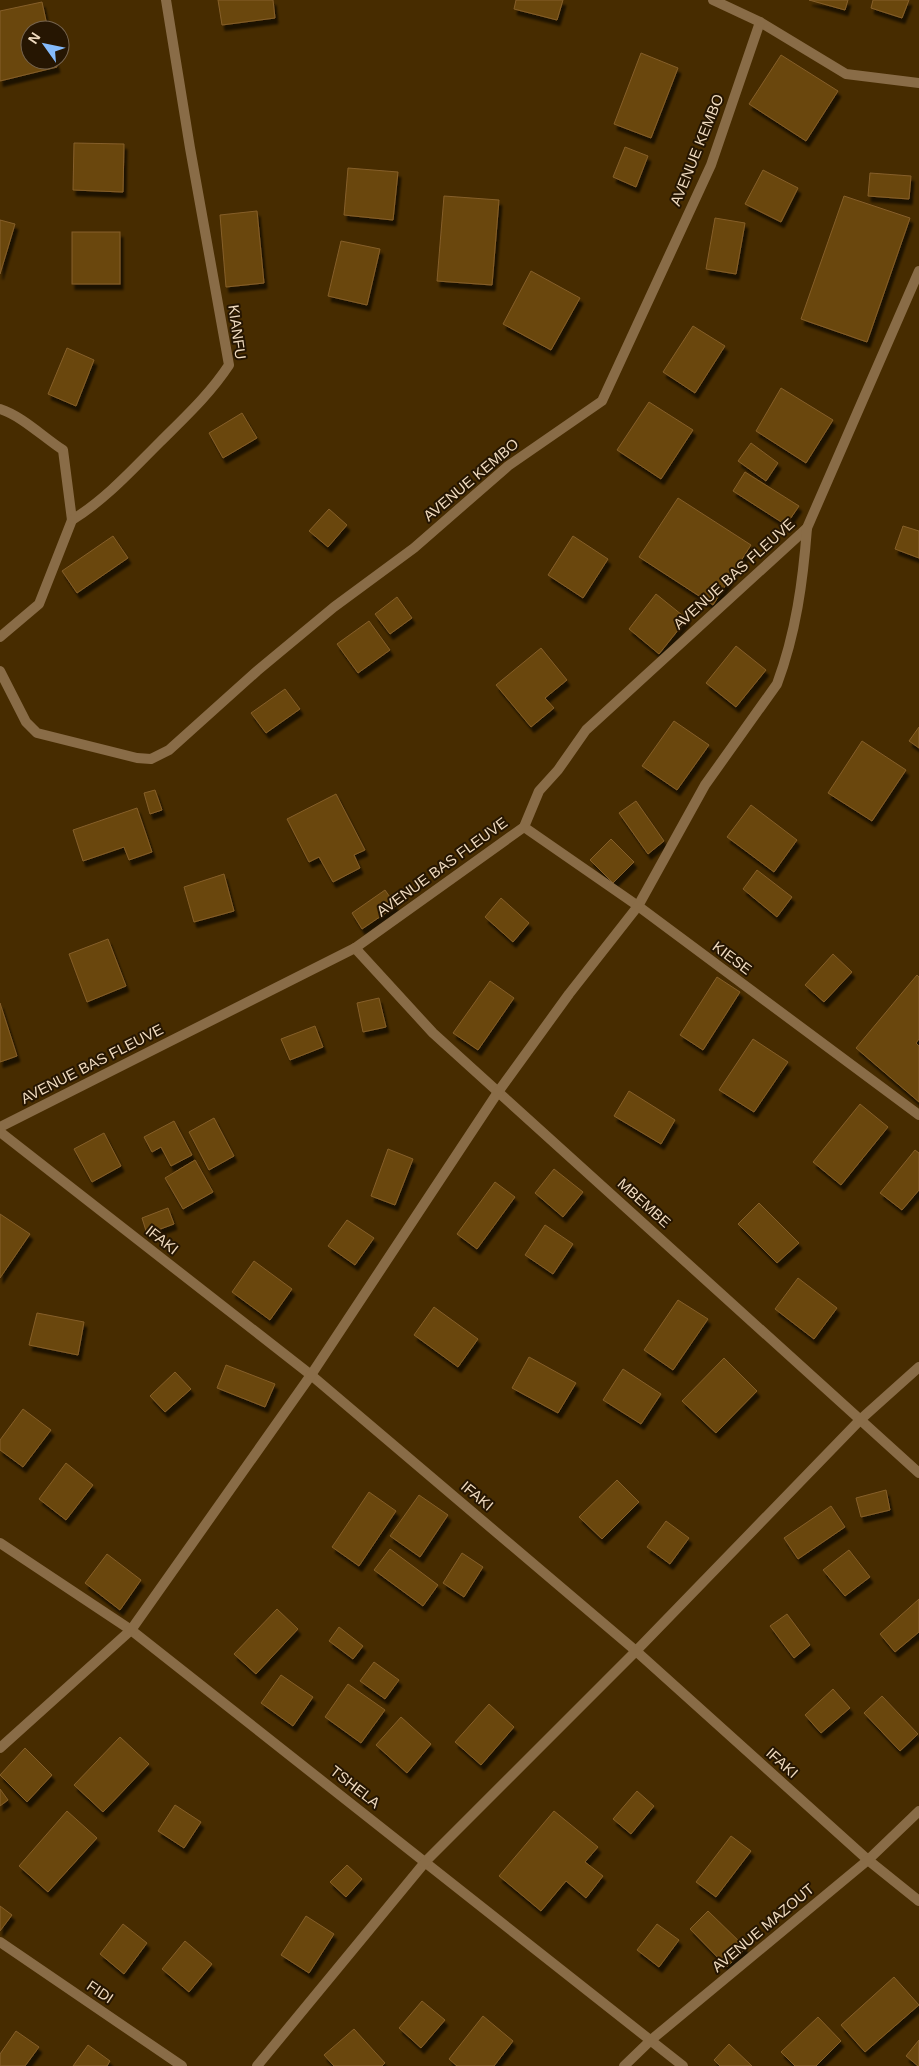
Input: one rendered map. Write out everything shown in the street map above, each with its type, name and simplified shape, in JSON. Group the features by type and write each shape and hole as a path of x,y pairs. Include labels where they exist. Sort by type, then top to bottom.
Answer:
{"street":[{"name":"KIANFU","path":"72,520 93,507 119,483 215,386 229,365 190,148 166,0"},
{"path":"713,0 760,22 846,74 919,83"},
{"name":"AVENUE KEMBO","path":"0,671 26,722 37,732 136,758 151,759 169,750 257,671 334,607 414,548 508,466 602,400 710,164 760,22"},
{"name":"AVENUE BAS FLEUVE","path":"0,1126 356,948 524,826 539,791 558,770 586,730 807,528 919,271"},
{"path":"0,409 13,414 63,450 72,520 39,604 0,637"},
{"path":"0,1748 131,1630 311,1375 498,1092 569,994 638,906 705,785 777,684 784,665 802,590 807,528"},
{"name":"KIESE","path":"524,826 638,906 919,1115"},
{"name":"MBEMBE","path":"356,948 433,1033 862,1419 919,1473"},
{"name":"IFAKI","path":"0,1132 311,1375 636,1651 868,1860 919,1901"},
{"path":"256,2066 426,1862 636,1651 862,1419 919,1367"},
{"name":"TSHELA","path":"0,1543 131,1630 683,2066"},
{"name":"AVENUE MAZOUT","path":"624,2066 651,2040 868,1860 919,1811"},
{"name":"FIDI","path":"0,1942 182,2066"}],"building":[{"path":"218,0 273,0 275,18 222,25"},
{"path":"516,0 563,0 557,20 514,9"},
{"path":"809,0 848,0 845,10"},
{"path":"873,0 909,0 902,18 871,8"},
{"path":"42,2 46,20 20,20 20,70 45,70 0,81 0,11"},
{"path":"641,53 678,68 651,138 614,124"},
{"path":"781,55 838,91 806,141 749,104"},
{"path":"74,143 124,144 123,192 73,190"},
{"path":"625,147 648,156 636,187 613,177"},
{"path":"348,168 398,172 393,220 344,215"},
{"path":"763,170 798,188 781,222 745,204"},
{"path":"870,173 911,176 909,199 868,196"},
{"path":"444,196 499,200 492,285 437,281"},
{"path":"844,196 910,218 867,342 801,319"},
{"path":"257,211 264,283 226,287 220,215"},
{"path":"715,218 745,223 736,274 706,269"},
{"path":"0,220 15,224 0,274"},
{"path":"72,232 120,232 120,284 72,284"},
{"path":"341,241 380,249 367,305 328,296"},
{"path":"531,271 580,298 551,350 503,324"},
{"path":"693,326 725,346 695,393 663,372"},
{"path":"67,348 94,360 76,406 48,394"},
{"path":"781,388 833,420 806,463 756,431"},
{"path":"649,402 693,430 661,479 617,450"},
{"path":"242,413 257,438 223,458 209,433"},
{"path":"751,443 778,463 766,481 738,461"},
{"path":"745,472 799,506 786,525 733,491"},
{"path":"678,498 751,545 713,605 639,557"},
{"path":"329,509 347,525 328,547 309,531"},
{"path":"903,526 919,531 919,558 895,549"},
{"path":"113,536 128,558 77,593 62,571"},
{"path":"573,536 608,559 583,598 548,575"},
{"path":"656,594 687,619 659,654 629,629"},
{"path":"397,597 412,618 390,634 375,614"},
{"path":"369,621 390,650 358,673 337,644"},
{"path":"736,646 766,670 736,707 706,683"},
{"path":"541,648 567,680 545,698 554,708 531,727 496,685"},
{"path":"285,689 300,709 266,733 251,713"},
{"path":"674,721 709,745 677,790 642,766"},
{"path":"919,727 919,748 909,741"},
{"path":"862,741 906,770 872,821 828,793"},
{"path":"155,790 162,810 150,814 144,793"},
{"path":"336,794 365,850 354,855 360,868 333,882 319,857 309,862 287,819"},
{"path":"636,801 664,841 648,854 619,813"},
{"path":"751,805 797,840 774,872 727,837"},
{"path":"137,808 152,852 129,860 124,847 83,861 73,830"},
{"path":"611,839 634,862 613,883 590,860"},
{"path":"757,870 792,897 777,917 743,889"},
{"path":"224,874 234,911 194,922 184,887"},
{"path":"385,890 396,906 362,929 352,913"},
{"path":"501,898 529,923 513,942 485,917"},
{"path":"108,939 126,986 87,1002 69,954"},
{"path":"833,954 852,972 824,1002 805,985"},
{"path":"917,975 919,977 919,1039 916,1043 919,1046 919,1102 856,1048"},
{"path":"717,977 740,992 703,1050 680,1035"},
{"path":"490,981 514,998 478,1050 453,1033"},
{"path":"379,998 386,1027 363,1032 357,1003"},
{"path":"0,1003 17,1056 0,1062"},
{"path":"315,1026 323,1047 290,1060 281,1039"},
{"path":"753,1039 788,1062 754,1112 719,1090"},
{"path":"629,1091 675,1120 661,1144 614,1116"},
{"path":"860,1104 888,1127 841,1185 813,1162"},
{"path":"214,1118 234,1156 209,1170 189,1132"},
{"path":"174,1121 192,1155 171,1166 161,1147 152,1152 144,1137"},
{"path":"104,1133 121,1166 92,1182 74,1149"},
{"path":"388,1149 413,1159 395,1205 371,1196"},
{"path":"915,1150 919,1153 919,1190 902,1210 880,1193"},
{"path":"195,1160 213,1192 183,1209 165,1178"},
{"path":"554,1169 583,1192 563,1217 535,1193"},
{"path":"495,1182 515,1197 477,1249 457,1234"},
{"path":"759,1203 799,1243 777,1263 738,1224"},
{"path":"168,1208 174,1224 147,1234 142,1218"},
{"path":"0,1214 30,1234 0,1278"},
{"path":"347,1220 374,1238 355,1265 328,1246"},
{"path":"545,1225 573,1244 553,1274 525,1255"},
{"path":"254,1261 292,1289 270,1320 232,1292"},
{"path":"798,1278 837,1308 814,1339 775,1309"},
{"path":"678,1300 708,1319 673,1370 644,1350"},
{"path":"434,1307 478,1339 458,1367 414,1335"},
{"path":"37,1313 84,1322 78,1355 29,1345"},
{"path":"529,1357 576,1383 558,1413 512,1388"},
{"path":"724,1358 757,1391 716,1433 682,1401"},
{"path":"226,1365 275,1384 265,1407 217,1388"},
{"path":"623,1369 661,1394 641,1424 603,1400"},
{"path":"175,1372 191,1389 165,1412 150,1396"},
{"path":"23,1409 51,1430 23,1467 0,1450 0,1440"},
{"path":"66,1463 93,1485 66,1520 39,1499"},
{"path":"617,1480 639,1502 602,1539 579,1517"},
{"path":"886,1490 890,1510 861,1517 856,1498"},
{"path":"369,1492 396,1511 359,1566 332,1547"},
{"path":"419,1495 448,1515 420,1557 390,1536"},
{"path":"831,1506 845,1527 798,1559 784,1538"},
{"path":"666,1521 689,1538 670,1564 647,1547"},
{"path":"390,1549 438,1585 423,1606 374,1570"},
{"path":"849,1550 870,1577 845,1596 823,1570"},
{"path":"462,1553 483,1567 464,1597 443,1583"},
{"path":"107,1554 141,1580 120,1610 85,1583"},
{"path":"919,1599 919,1632 895,1652 880,1634"},
{"path":"277,1609 298,1629 256,1674 234,1654"},
{"path":"787,1614 810,1645 794,1658 770,1626"},
{"path":"339,1627 363,1646 353,1659 329,1641"},
{"path":"374,1662 399,1680 385,1699 360,1681"},
{"path":"281,1675 313,1697 293,1726 261,1703"},
{"path":"348,1684 385,1710 361,1743 325,1717"},
{"path":"833,1689 850,1708 821,1733 805,1715"},
{"path":"882,1696 918,1734 900,1751 864,1713"},
{"path":"489,1704 514,1727 481,1765 455,1742"},
{"path":"401,1717 431,1744 407,1773 376,1745"},
{"path":"120,1737 149,1764 103,1812 74,1785"},
{"path":"25,1748 52,1775 27,1802 0,1775"},
{"path":"0,1789 8,1800 0,1806"},
{"path":"637,1791 654,1806 631,1834 613,1819"},
{"path":"175,1805 201,1822 184,1848 158,1831"},
{"path":"67,1811 97,1838 48,1892 19,1866"},
{"path":"554,1811 598,1847 585,1862 603,1876 586,1898 566,1881 541,1911 499,1876"},
{"path":"731,1836 751,1851 716,1897 696,1882"},
{"path":"347,1865 362,1879 346,1897 330,1882"},
{"path":"0,1906 12,1915 0,1931"},
{"path":"708,1911 746,1948 727,1967 690,1929"},
{"path":"306,1916 334,1934 309,1973 281,1955"},
{"path":"123,1924 147,1943 124,1974 100,1954"},
{"path":"657,1924 679,1940 659,1967 637,1950"},
{"path":"185,1941 212,1964 189,1992 162,1969"},
{"path":"894,1977 919,2005 865,2052 841,2025"},
{"path":"422,2001 445,2020 421,2048 399,2028"},
{"path":"483,2016 513,2041 494,2066 457,2066 449,2059"},
{"path":"818,2017 841,2041 816,2066 795,2066 781,2052"},
{"path":"354,2029 385,2063 382,2066 334,2066 324,2055"},
{"path":"16,2031 39,2047 25,2066 0,2066 0,2054"},
{"path":"919,2040 919,2066 918,2066 906,2056"},
{"path":"729,2044 752,2066 720,2066 714,2060"},
{"path":"88,2045 110,2061 107,2066 73,2066"}]}
